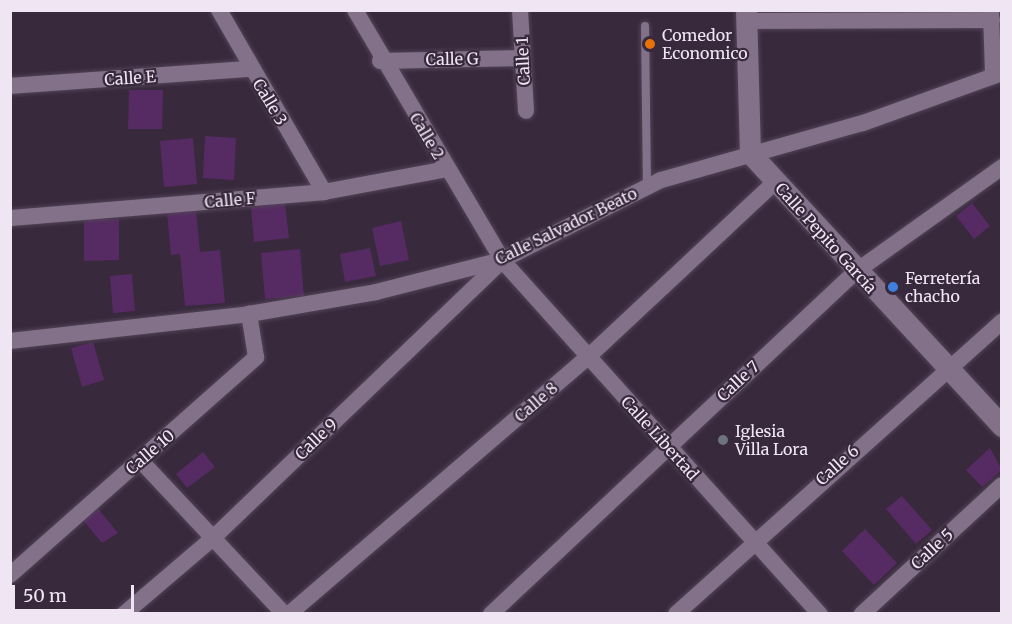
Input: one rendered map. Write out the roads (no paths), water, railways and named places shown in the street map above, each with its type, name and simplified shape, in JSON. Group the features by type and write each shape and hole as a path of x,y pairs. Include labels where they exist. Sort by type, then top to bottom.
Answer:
{"street":[{"name":"Calle 3","path":"219,10 249,69 324,192"},
{"name":"Calle 2","path":"355,10 380,61 502,260"},
{"name":"Calle 1","path":"520,10 526,111"},
{"path":"750,153 746,16 991,15 997,75"},
{"name":"Calle G","path":"380,61 523,58"},
{"name":"Calle E","path":"10,86 249,69"},
{"name":"Calle Salvador Beato","path":"10,341 249,314 376,292 502,260 647,187 750,153 863,123 997,75"},
{"name":"Calle Pepito García","path":"750,153 855,272 1002,426"},
{"name":"Calle 7","path":"491,614 855,272 1002,167"},
{"name":"Calle F","path":"10,218 324,192 447,170"},
{"name":"Calle 8","path":"289,614 588,357 775,182"},
{"name":"Calle Libertad","path":"502,260 667,447 820,614"},
{"name":"Calle 9","path":"124,614 214,537 502,260"},
{"name":"Calle 10","path":"10,574 256,357 249,314"},
{"name":"Calle 6","path":"676,614 753,541 1002,321"},
{"path":"140,460 284,614"},
{"name":"Calle 5","path":"862,614 1002,485"}],"lane":[{"path":"645,26 647,187"}],"place":[{"name":"Comedor Economico","path":"650,44"},
{"name":"Ferretería chacho","path":"893,287"},
{"name":"Iglesia Villa Lora","path":"723,440"}]}
